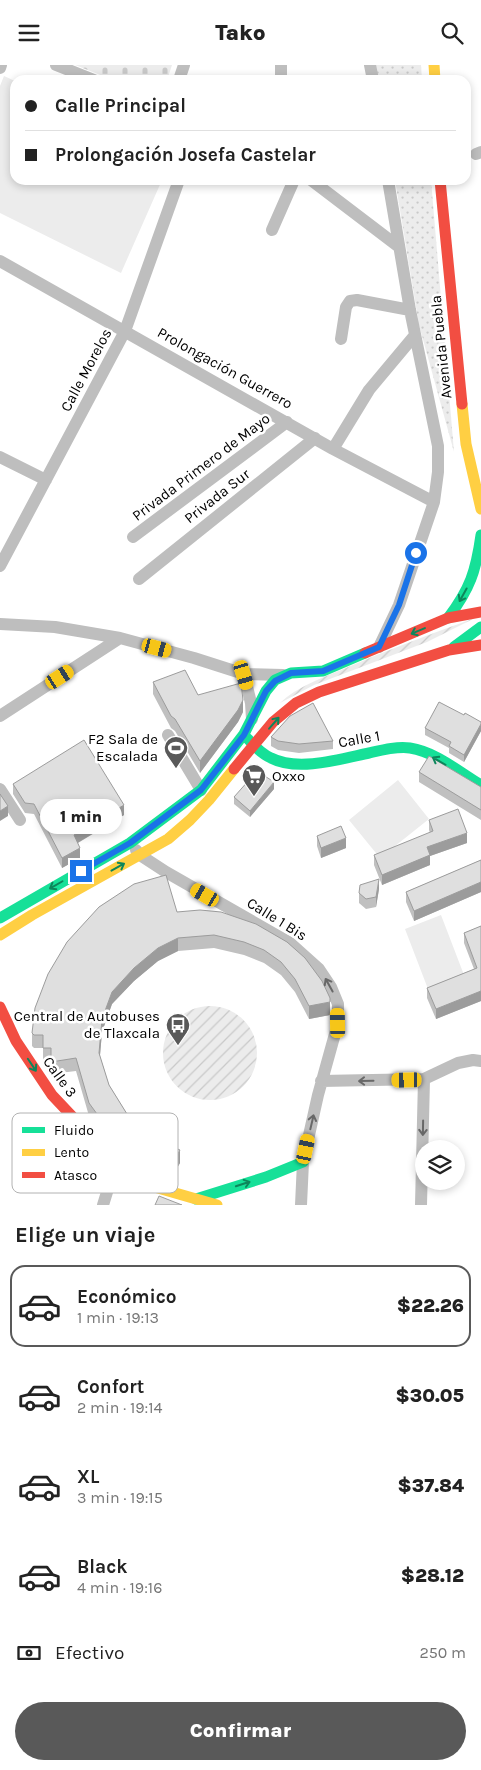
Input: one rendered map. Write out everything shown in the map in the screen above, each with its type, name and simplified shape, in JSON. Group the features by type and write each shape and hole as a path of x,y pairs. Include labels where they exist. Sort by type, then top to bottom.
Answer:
{"main road":[{"name":"Avenida Puebla","path":"440,185 466,444 481,509"},
{"path":"448,618 464,597 473,576 479,554 481,535"},
{"path":"0,935 168,839 209,800 273,723 296,703 306,684 323,671 448,618 481,612"},
{"path":"449,650 481,627"},
{"path":"0,918 130,843 201,790 244,735 269,686 283,675 306,684 449,650 481,645"},
{"name":"Calle 1","path":"244,735 255,747 273,759 287,763 330,760 393,748 410,748 433,757 481,785"},
{"name":"Calle 3","path":"0,1007 16,1041 52,1095 69,1113"},
{"path":"196,1199 266,1177 303,1162"},
{"name":"Calle 3","path":"175,1193 217,1205"}],"street":[{"path":"56,65 81,75"},
{"name":"Calle Morelos","path":"0,566 125,331 177,185"},
{"path":"272,230 292,185"},
{"path":"318,185 399,247"},
{"path":"379,647 399,605 434,502 438,472 438,445 410,310 389,185"},
{"name":"Prolongación Guerrero","path":"0,261 333,449 434,502"},
{"path":"341,339 346,307 350,301 357,300 410,310"},
{"path":"333,449 369,391 415,335"},
{"name":"Privada Primero de Mayo","path":"133,537 288,422"},
{"name":"Privada Sur","path":"139,579 315,438"},
{"path":"0,457 46,480"},
{"path":"0,624 55,627 120,638 194,658 244,675 283,675"},
{"path":"0,716 120,638"},
{"path":"244,675 251,703 252,720"},
{"path":"168,735 201,790"},
{"path":"0,789 20,820"},
{"name":"Calle 1 Bis","path":"130,843 140,855 166,872 290,943 319,969 331,987 338,1004 338,1023 321,1081 303,1162 300,1205"},
{"path":"321,1081 424,1079 458,1063 472,1060 481,1061"},
{"path":"422,1205 424,1079"},
{"path":"103,1205 107,1193"}],"green space":[{"path":"75,65 172,65 169,75 100,75"},
{"path":"375,65 421,65 422,75 377,75"},
{"path":"4,76 10,79 10,185 160,185 121,273 0,213 0,86"},
{"path":"396,185 431,185 454,452 419,325"},
{"path":"475,618 427,642 314,685 280,703 294,692 317,680 424,636"},
{"path":"398,780 429,819 380,858 349,820"},
{"path":"441,915 464,975 428,989 405,929"},
{"path":"210,1006 228,1010 243,1020 253,1035 257,1053 253,1071 243,1086 228,1096 210,1100 192,1096 177,1086 167,1071 163,1053 167,1035 177,1020 192,1010"}],"building":[{"path":"185,670 198,695 241,683 243,700 238,710 200,761 175,719 171,716 153,682"},
{"path":"439,702 481,722 464,755 449,746 451,742 425,728"},
{"path":"313,703 333,741 299,744 278,741 271,737 290,716"},
{"path":"84,740 124,805 74,835 80,848 62,858 34,804 25,803 13,784"},
{"path":"429,756 481,787 481,810 419,772"},
{"name":"Oxxo","path":"257,771 274,782 250,811 234,797"},
{"path":"0,794 8,806 0,811"},
{"path":"458,809 467,833 427,847 430,855 382,875 374,855 433,831 429,820"},
{"path":"341,826 346,838 321,848 317,836"},
{"path":"481,860 481,882 414,911 406,892"},
{"path":"166,875 177,912 200,910 221,912 256,924 287,942 305,958 322,981 330,1002 309,1006 295,979 281,962 264,950 244,942 214,935 178,938 158,948 134,968 112,992 102,1019 99,1053 109,1085 126,1113 96,1113 89,1103 76,1058 51,1062 51,1048 43,1048 43,1035 34,1035 32,1033 35,1008 48,974 67,942 99,907 134,884"},
{"path":"379,879 376,897 366,899 359,893 360,885"},
{"path":"481,926 481,991 436,1009 427,988 477,968 464,933"},
{"path":"159,1196 182,1205 155,1205"}],"traffic: fast":[{"path":"448,618 462,598 471,579 481,535"},
{"path":"454,647 481,627"},
{"path":"0,918 130,843 201,790 244,734 266,691 275,680 291,673 323,671 365,653"},
{"path":"248,739 268,756 282,762 294,764 320,763 390,749 410,748 438,758 481,785"},
{"path":"196,1199 266,1177 303,1162"}],"traffic: slow":[{"path":"434,65 435,75"},
{"path":"462,404 466,444 481,509"},
{"path":"0,935 168,839 209,800 234,769"},
{"path":"175,1193 217,1205"}],"traffic: jam":[{"path":"440,185 462,404"},
{"path":"365,653 448,618 481,612"},
{"path":"234,769 273,722 296,703 319,692 449,650 481,645"},
{"path":"0,1007 16,1041 52,1095 69,1113"}],"place":[{"name":"F2 Sala de Escalada","path":"176,769"},
{"name":"Oxxo","path":"254,797"},
{"name":"Central de Autobuses de Tlaxcala","path":"178,1046"}],"route":[{"path":"81,871 130,843 201,790 244,735 266,691 275,681 283,675 291,673 323,671 379,647 399,605 416,553"}]}
